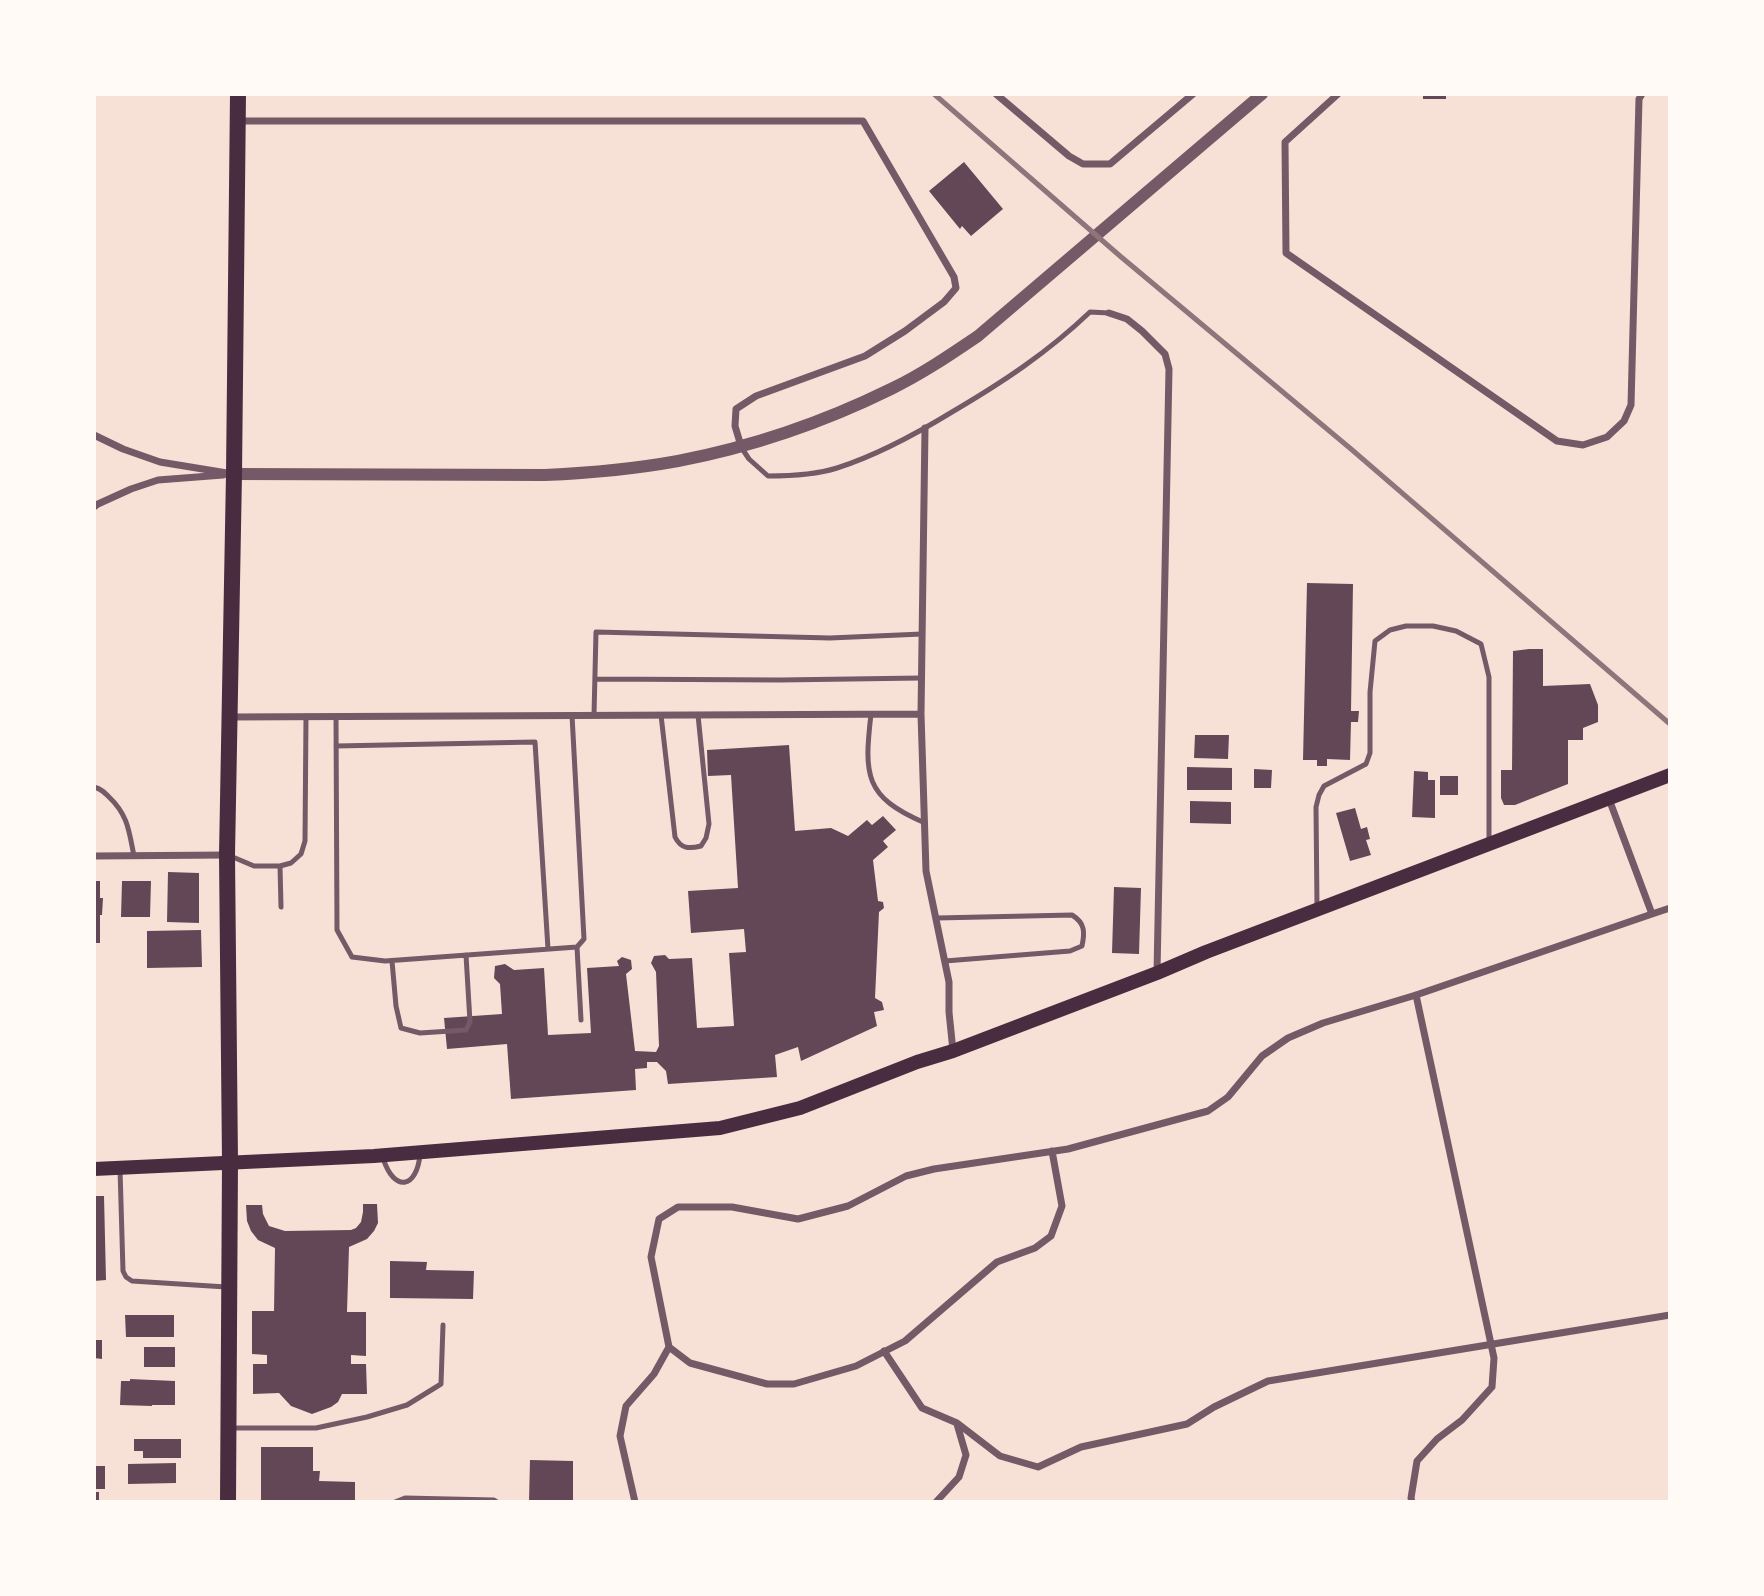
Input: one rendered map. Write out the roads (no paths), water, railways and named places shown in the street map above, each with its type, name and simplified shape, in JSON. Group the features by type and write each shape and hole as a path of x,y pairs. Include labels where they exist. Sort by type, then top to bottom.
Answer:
{"main road":[{"path":"228,1502 230,1162 227,855 238,94"},
{"path":"94,1169 382,1155 720,1128 800,1108 1157,974 1206,952 1670,775"}],"street":[{"path":"996,94 1069,156 1083,164 1095,165 1110,164 1193,94"},
{"path":"94,507 131,489 158,480 234,474 545,475 595,472 680,461 775,436 891,389 923,372 978,336 1262,94"},
{"path":"1338,94 1285,142 1286,253 1557,441 1583,445 1607,437 1624,421 1631,405 1639,99 1642,94"},
{"path":"238,121 863,121 954,277 956,288 944,302 905,331 864,356 757,397 736,409 735,426 741,446"},
{"path":"1109,313 1127,319 1142,331 1165,354 1169,369 1157,974"},
{"path":"925,428 920,714 926,871 949,982 953,1051"},
{"path":"94,435 160,462 234,474"},
{"path":"229,717 920,714"},
{"path":"1609,798 1652,914"},
{"path":"94,856 227,855"},
{"path":"635,1502 620,1436 626,1406 654,1374 669,1347 652,1257 659,1219 678,1207 732,1207 798,1219 848,1206 906,1176 934,1169 1068,1149 1208,1111 1228,1097 1262,1056 1288,1038 1323,1023 1416,995 1670,908"},
{"path":"1412,1502 1417,1461 1437,1439 1462,1420 1492,1387 1494,1358 1416,995"},
{"path":"669,1347 690,1363 767,1384 794,1384 856,1366 905,1340 997,1262 1035,1248 1051,1236 1062,1206 1052,1151"},
{"path":"884,1351 922,1408 957,1423 1000,1456 1038,1467 1081,1447 1187,1424 1214,1407 1268,1381 1670,1315"},
{"path":"936,1502 959,1477 966,1455 957,1423"}],"lane":[{"path":"741,446 749,459 768,476 798,476 836,469 925,428 1004,382 1065,336 1090,312 1109,313"},
{"path":"1317,910 1316,807 1319,795 1324,786 1366,764 1370,753 1370,692 1375,641 1390,630 1406,626 1433,626 1456,631 1482,644 1489,677 1489,844"},
{"path":"594,715 596,632 830,638 922,634"},
{"path":"595,679 921,678"},
{"path":"572,715 584,939 577,947 581,1020"},
{"path":"661,715 674,837 678,844 689,849 701,846 709,824 698,715"},
{"path":"871,715 867,748 868,772 872,784 888,803 905,815 925,823"},
{"path":"227,855 254,866 280,866 291,863 301,854 305,841 306,716"},
{"path":"336,716 337,930 352,957 392,961 577,947"},
{"path":"336,746 535,743 548,949"},
{"path":"94,787 101,789 120,807 128,824 134,856"},
{"path":"280,866 281,907"},
{"path":"937,918 1072,915 1079,919 1084,927 1082,946 1070,951 945,961"},
{"path":"392,961 401,1028 420,1033 466,1030 470,1022 466,955"},
{"path":"382,1155 391,1177 404,1182 414,1178 420,1152"},
{"path":"120,1168 123,1271 126,1277 132,1281 229,1287"},
{"path":"228,1428 316,1428 407,1405 441,1384 443,1325"},
{"path":"395,1502 405,1499 497,1502"}],"railway":[{"path":"934,94 1120,256 1351,449 1670,724"}]}
